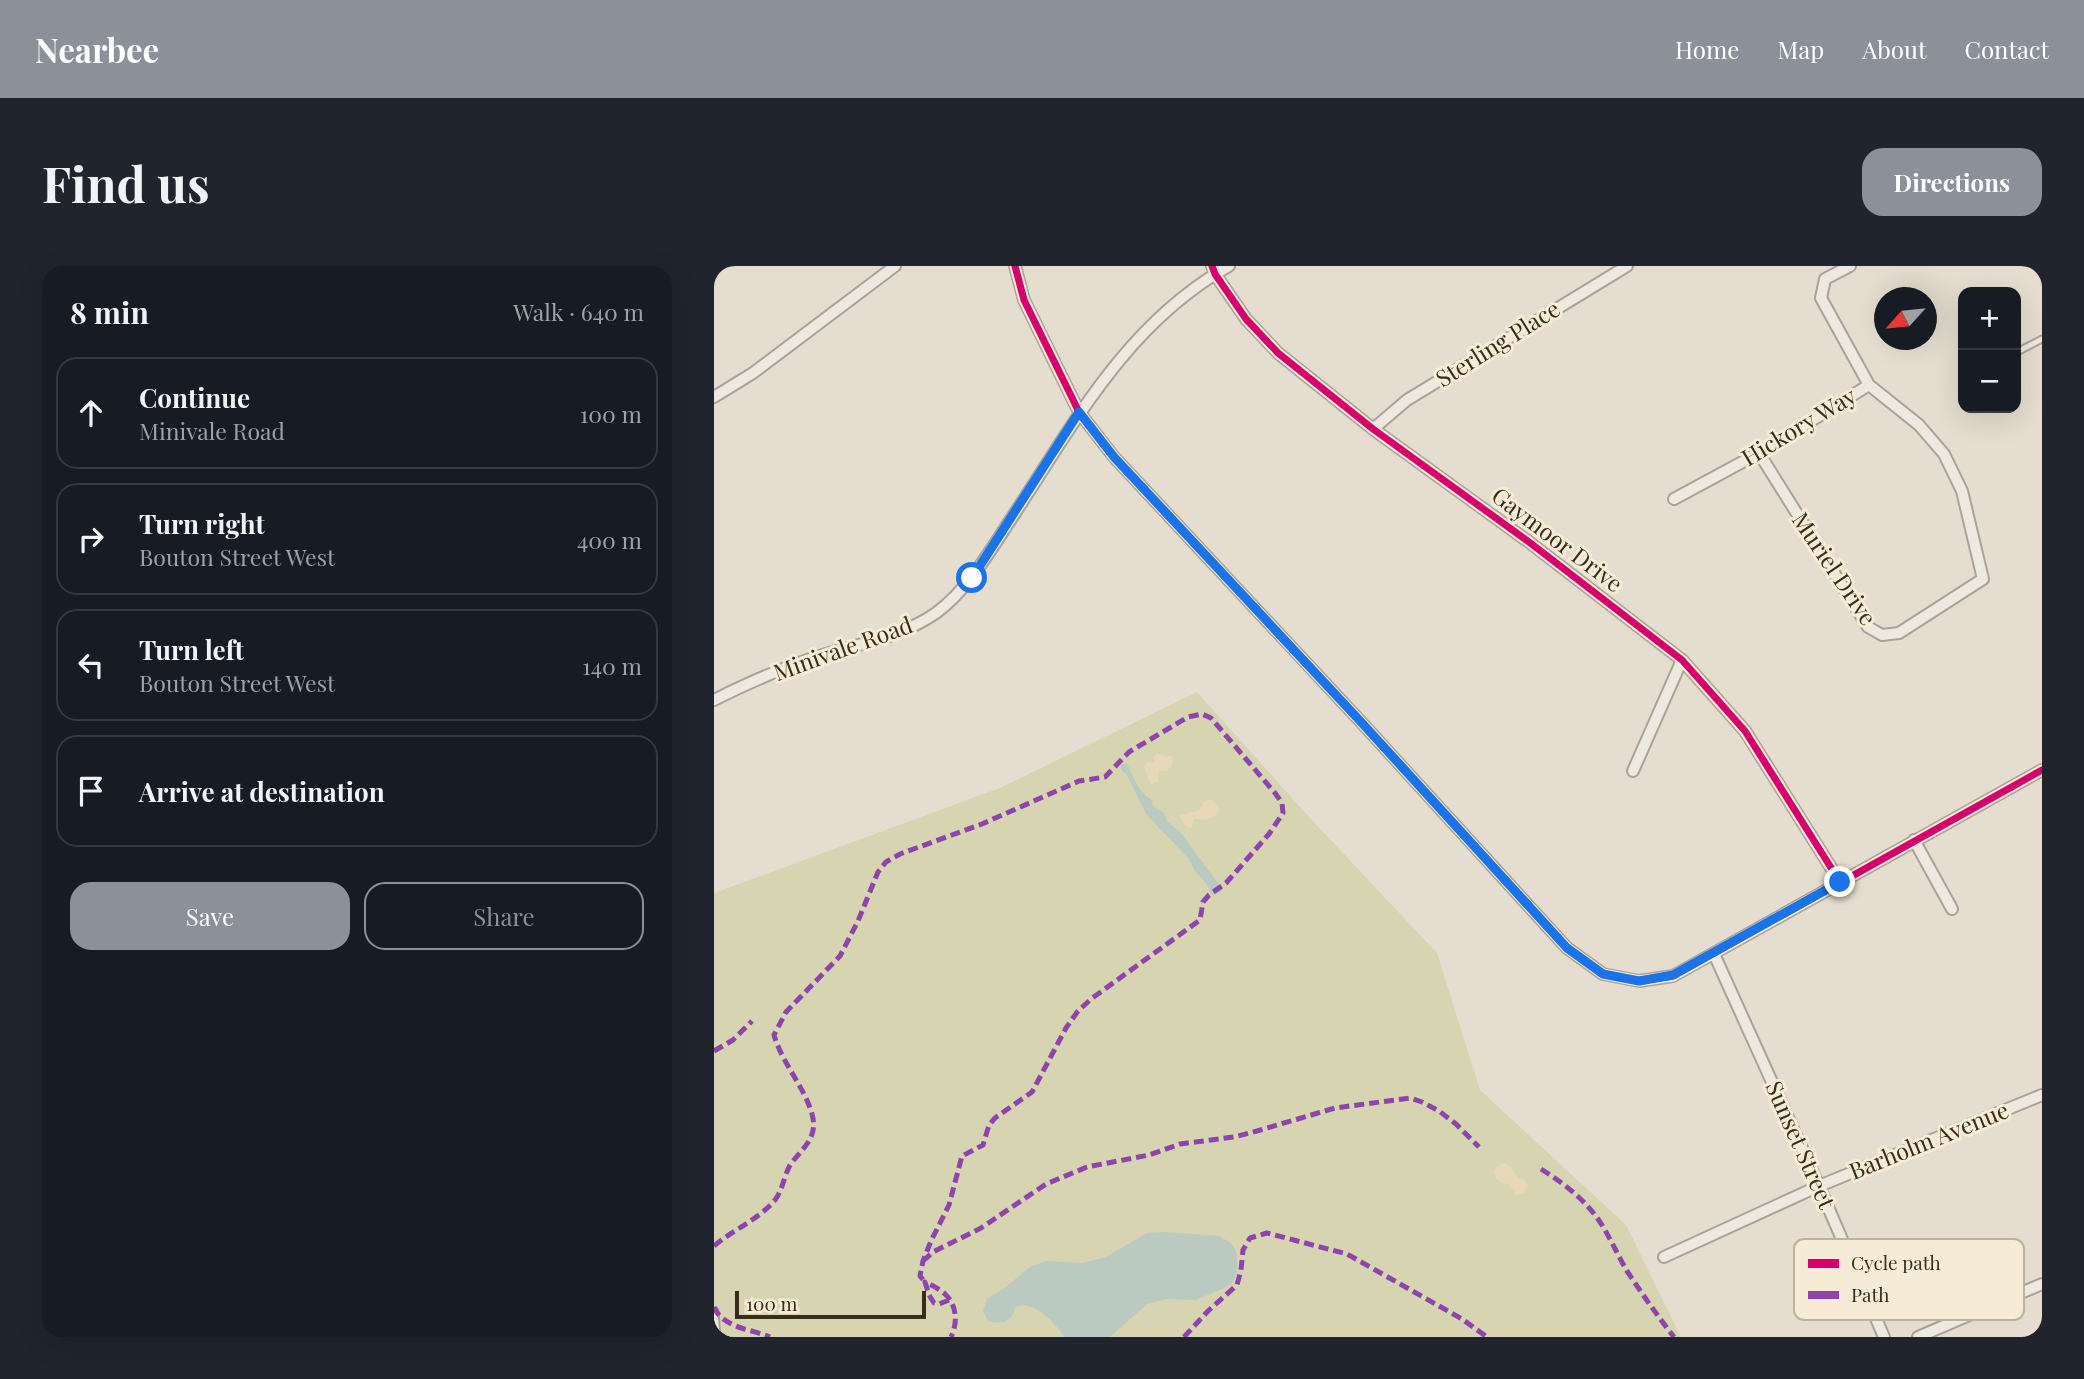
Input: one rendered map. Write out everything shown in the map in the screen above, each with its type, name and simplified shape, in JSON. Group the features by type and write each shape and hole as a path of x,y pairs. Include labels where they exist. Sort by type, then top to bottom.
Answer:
{"street":[{"path":"714,397 753,373 895,266"},
{"path":"1015,266 1024,300 1079,412 1114,457 1567,948 1603,974 1639,981 1673,975 2042,770"},
{"name":"Minivale Road","path":"714,701 747,683 808,660 892,636 937,612 972,578 1079,412 1129,348 1178,300 1214,270 1228,266"},
{"name":"Sterling Place","path":"1373,429 1407,400 1627,266"},
{"name":"Hickory Way","path":"1674,499 1759,453 1869,385 1821,298 1825,279 1850,266"},
{"name":"Gaymoor Drive","path":"1214,270 1246,319 1278,353 1373,429 1529,542 1682,660 1745,731 1840,882"},
{"name":"Muriel Drive","path":"1759,453 1868,627 1882,635 1899,633 1983,579 1962,491 1944,454 1919,425 1869,385"},
{"path":"1633,771 1682,660"},
{"path":"1914,840 1952,909"},
{"name":"Sunset Street","path":"1714,954 1842,1239"},
{"name":"Barholm Avenue","path":"1664,1257 1819,1186 2042,1096"},
{"path":"2024,1292 2042,1284"},
{"name":"Sunset Street","path":"1877,1320 1884,1337"},
{"path":"1919,1337 1958,1320"}],"lane":[{"path":"2021,350 2042,339"},
{"path":"715,1311 717,1337"}],"shaded area":[{"path":"1197,692 1309,817 1437,953 1480,1090 1626,1225 1681,1337 714,1337 714,893 1000,788"},
{"path":"1127,763 1139,788 1181,833 1223,890 1213,896 1188,858 1146,814 1127,775 1122,771 1120,765"},
{"path":"1147,1233 1219,1236 1231,1243 1237,1254 1237,1271 1233,1282 1196,1300 1166,1299 1147,1304 1110,1337 1065,1337 1044,1314 1032,1307 1017,1306 1009,1319 1001,1322 988,1321 983,1311 987,1299 1030,1267 1046,1261 1082,1263 1106,1257"}],"sand":[{"path":"1158,753 1171,756 1172,766 1166,771 1159,771 1158,782 1151,785 1144,767 1154,761 1154,756"},
{"path":"1208,800 1213,800 1219,809 1218,815 1205,820 1194,819 1191,828 1185,826 1181,815 1200,810"},
{"path":"1505,1163 1528,1185 1524,1193 1516,1195 1509,1185 1497,1180 1494,1172 1496,1167"}],"marked path":[{"path":"714,1246 775,1200 790,1165 810,1140 812,1114 774,1035 786,1012 840,956 878,872 886,862 900,854 982,824 1079,781 1105,777 1129,752 1188,717 1202,714 1211,718 1275,793 1282,803 1283,813 1269,834 1226,883 1203,902 1200,920 1078,1011 1032,1092 995,1118 989,1125 983,1145 962,1156 949,1205 923,1261 920,1276 925,1282"},
{"path":"714,1051 733,1040 752,1021"},
{"path":"923,1261 933,1252 981,1228 1046,1184 1087,1167 1149,1155 1180,1144 1234,1137 1335,1108 1410,1098 1439,1111 1479,1147"},
{"path":"1541,1169 1572,1191 1592,1211 1627,1271 1674,1337"},
{"path":"1184,1337 1237,1285 1243,1250 1250,1238 1267,1233 1347,1254 1462,1319 1487,1337"},
{"path":"949,1300 934,1303 925,1282 943,1292 952,1303 955,1326 951,1337"},
{"path":"714,1307 718,1314 731,1324 770,1337"}],"cycle path":[{"path":"1015,266 1024,300 1079,412 1114,457 1567,948 1603,974 1639,981 1673,976 2042,770"},
{"path":"1212,266 1246,319 1278,353 1373,429 1529,542 1682,660 1745,731 1840,882"}],"route":[{"path":"972,578 1079,412 1114,457 1567,948 1603,974 1639,981 1673,975 1840,882"}]}
